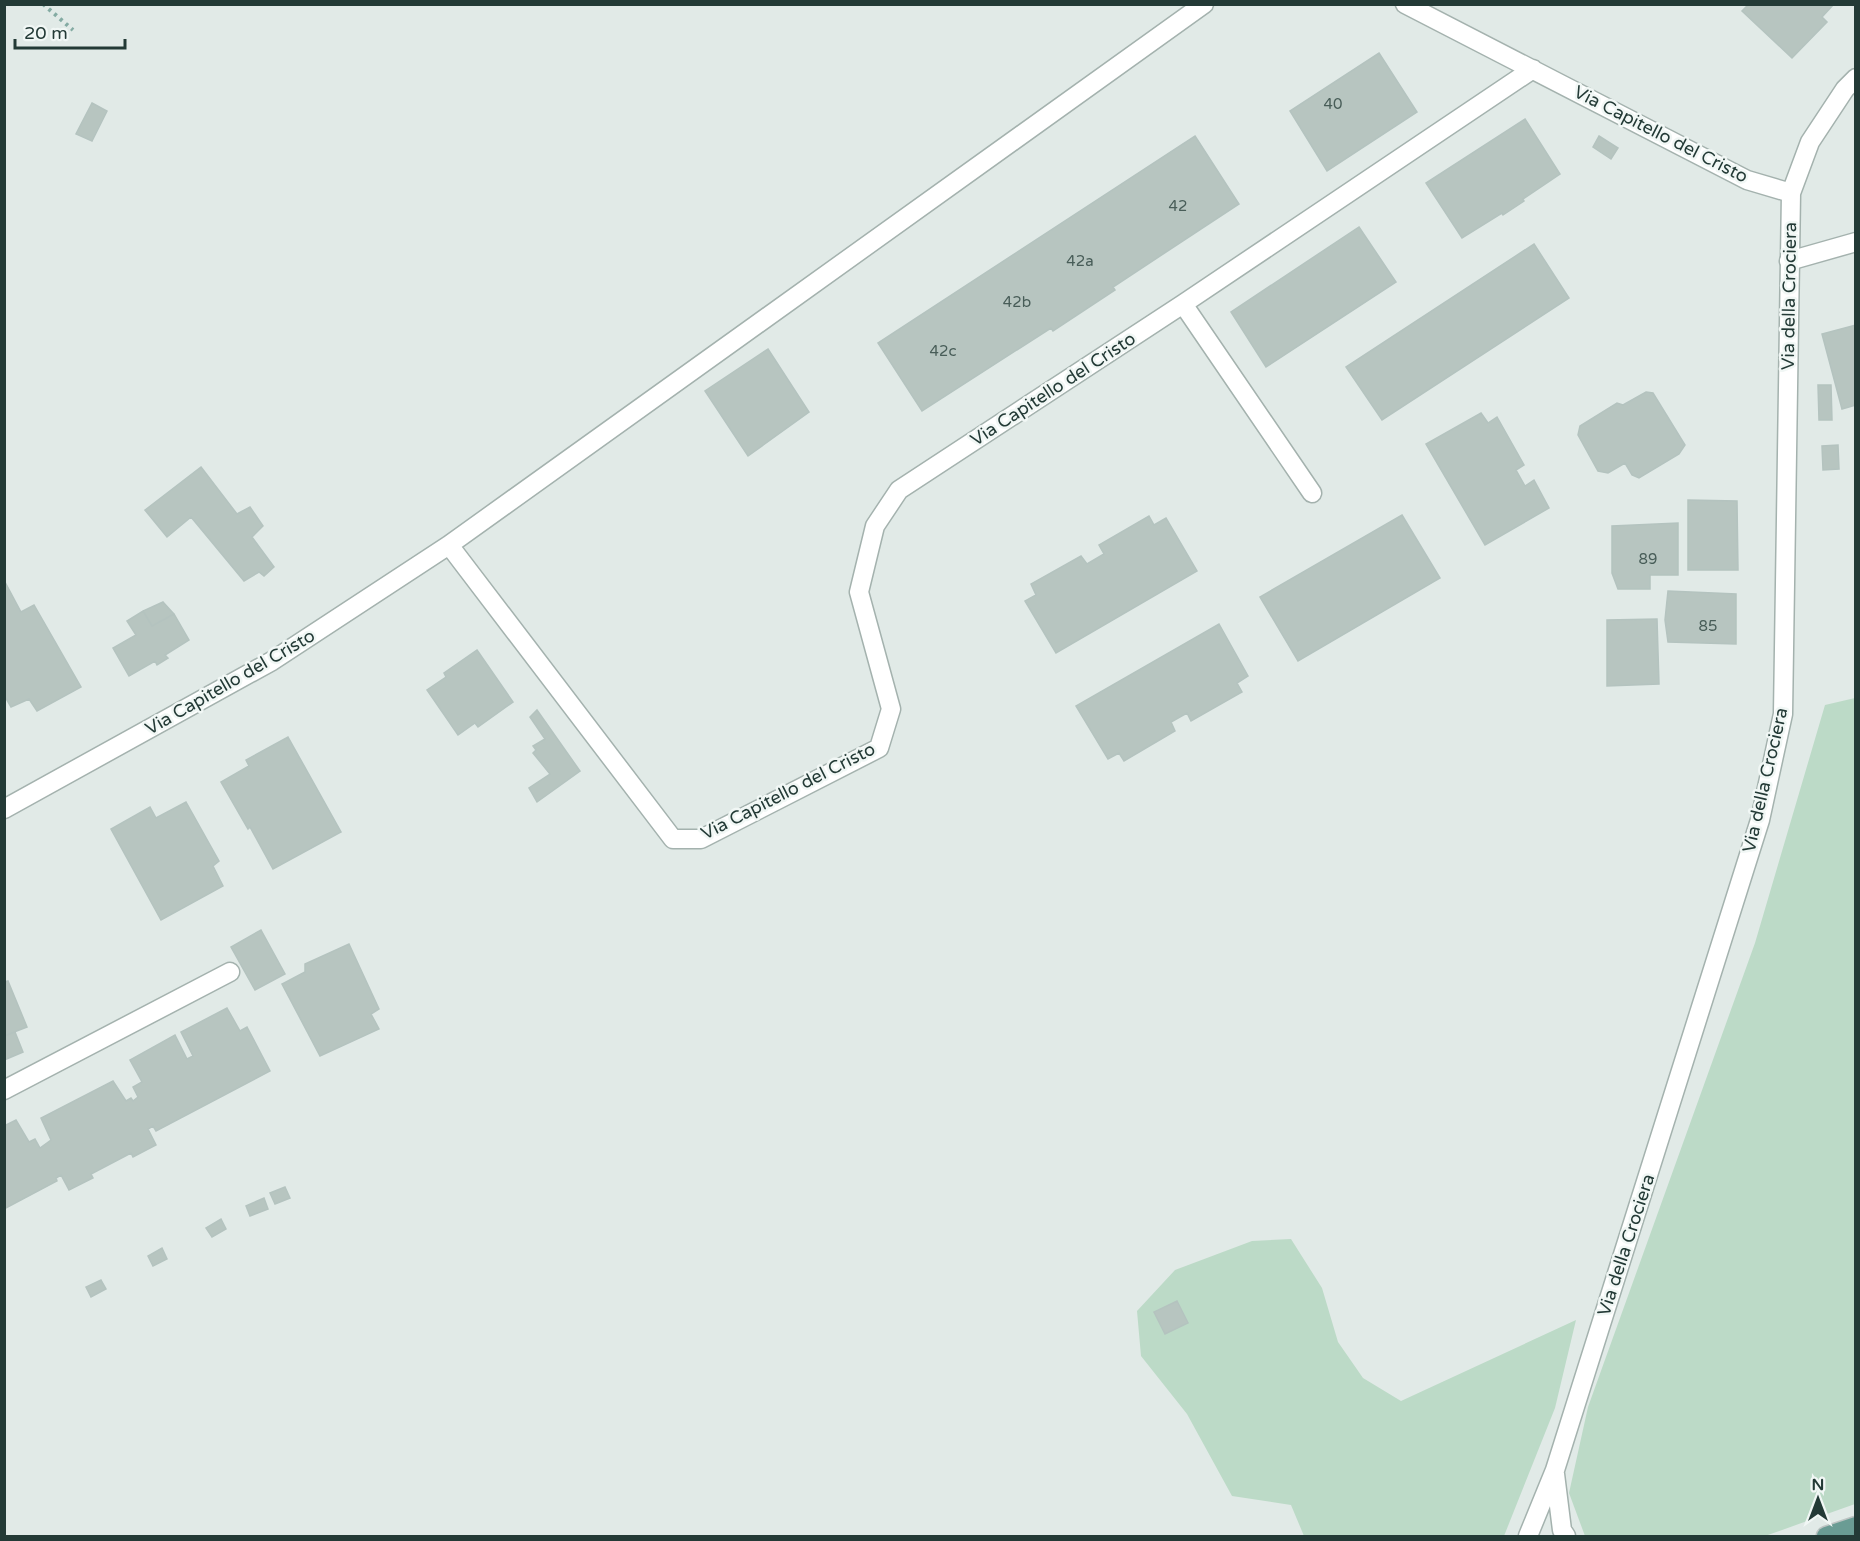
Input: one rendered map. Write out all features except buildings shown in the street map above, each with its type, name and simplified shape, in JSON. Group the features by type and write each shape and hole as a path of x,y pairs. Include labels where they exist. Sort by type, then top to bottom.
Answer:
{"main road":[{"path":"1826,1536 1856,1526"}],"street":[{"name":"Via Capitello del Cristo","path":"4,809 272,661 449,545 1204,4"},
{"name":"Via Capitello del Cristo","path":"1405,4 1748,180 1791,193"},
{"name":"Via Capitello del Cristo","path":"449,545 674,839 701,839 879,748 891,709 859,592 875,526 899,490 1183,304 1533,69"},
{"name":"Via della Crociera","path":"1528,1536 1554,1470 1760,820 1783,714 1791,193 1810,142 1845,89 1856,78"},
{"path":"1789,261 1856,242"},
{"path":"1183,304 1312,493"},
{"path":"4,1090 230,972"},
{"name":"Via della Crociera","path":"1554,1470 1562,1530 1566,1536"}],"path":[{"path":"43,4 73,30"}],"green space":[{"path":"1855,698 1855,1504 1765,1536 1585,1536 1569,1493 1588,1407 1755,943 1825,705"},
{"path":"1291,1239 1322,1288 1338,1342 1363,1378 1401,1401 1576,1320 1555,1408 1504,1536 1304,1536 1291,1505 1232,1496 1187,1414 1141,1356 1137,1311 1175,1270 1252,1241"}]}
